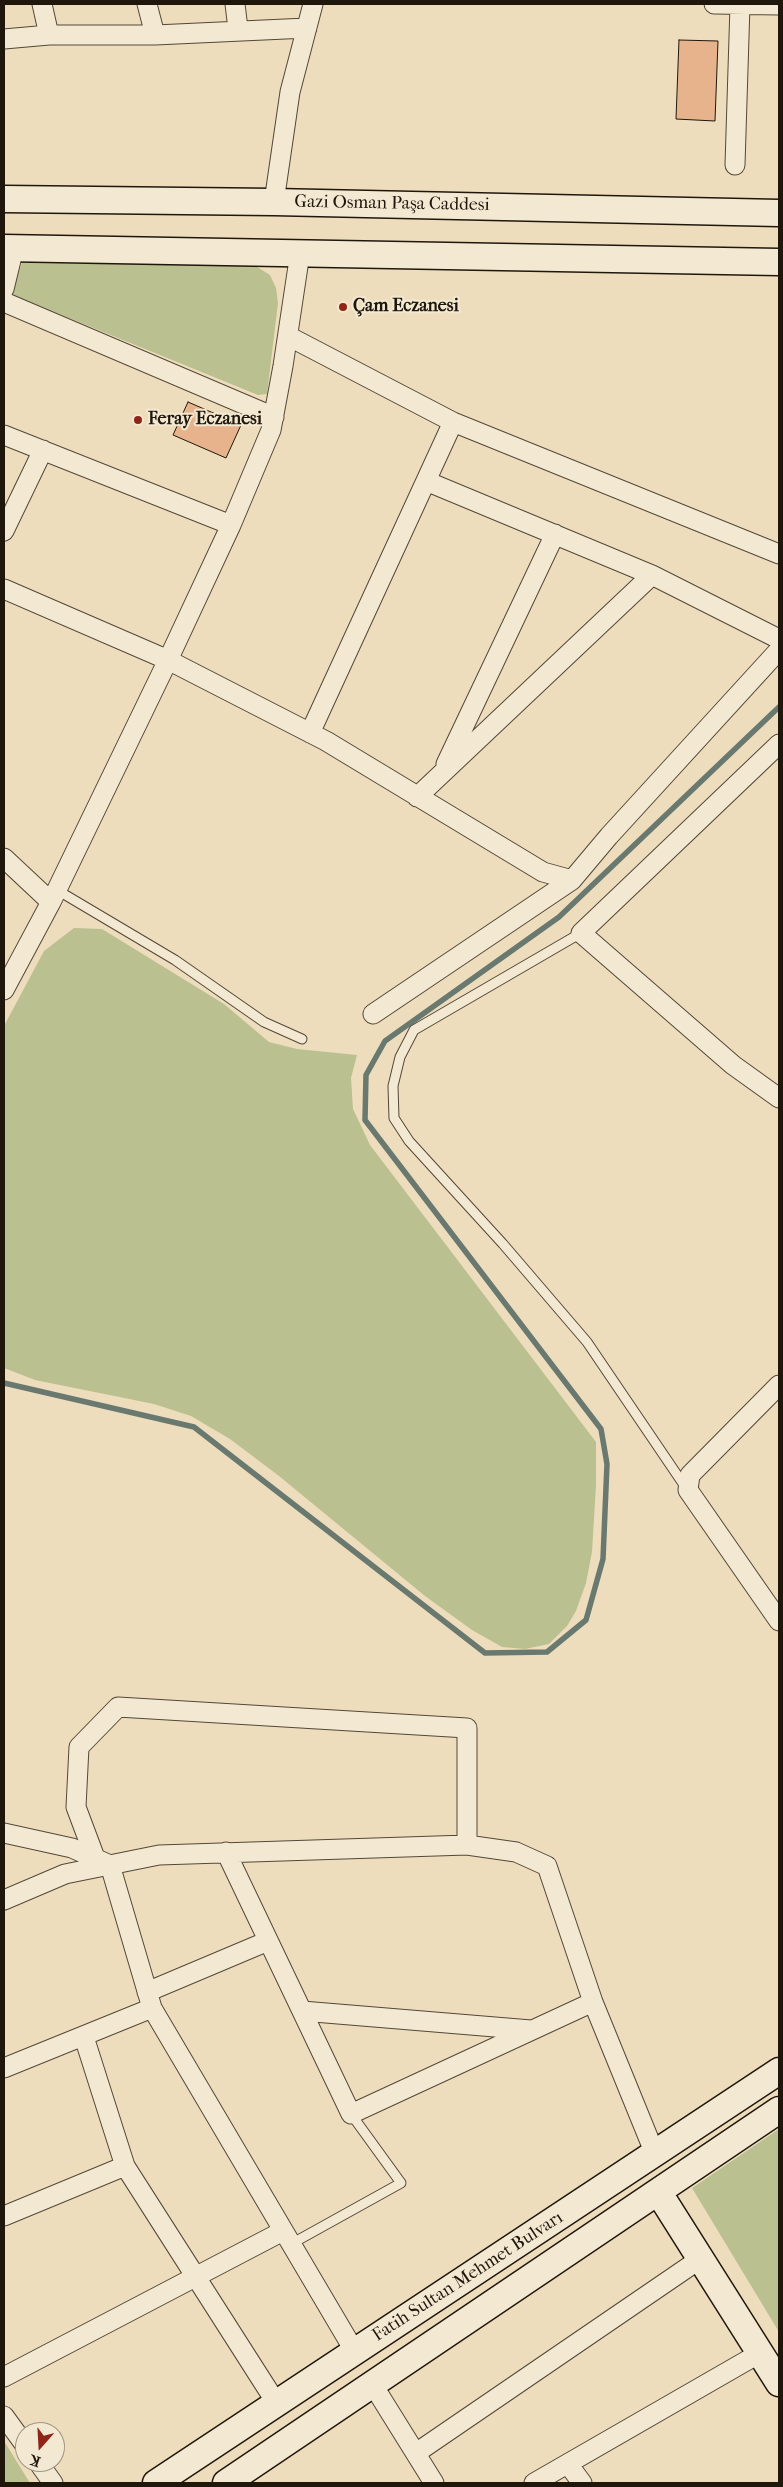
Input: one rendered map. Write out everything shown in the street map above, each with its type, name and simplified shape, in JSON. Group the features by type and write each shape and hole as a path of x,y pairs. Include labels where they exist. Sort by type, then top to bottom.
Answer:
{"street":[{"path":"42,4 50,34"},
{"path":"147,4 155,35"},
{"path":"235,4 238,29"},
{"path":"274,202 290,92 313,4"},
{"path":"714,4 779,5"},
{"path":"735,166 740,5"},
{"path":"4,39 50,34 155,35 238,29 307,28"},
{"name":"Gazi Osman Paşa Caddesi","path":"4,199 274,202 779,213"},
{"path":"4,290 9,248 779,262"},
{"path":"4,990 54,896 168,660 231,525 271,430 288,336 300,253"},
{"path":"4,302 274,416"},
{"path":"288,336 453,422 779,554"},
{"path":"310,733 453,422"},
{"path":"4,435 231,525"},
{"path":"4,531 43,450"},
{"path":"426,481 652,575 779,639"},
{"path":"441,774 555,534"},
{"path":"417,797 652,575"},
{"path":"4,589 168,660 310,733 543,872 572,880"},
{"path":"373,1014 572,880 609,836 779,650"},
{"path":"779,744 581,933 734,1064 779,1098"},
{"path":"4,858 54,896"},
{"path":"779,1385 690,1475 688,1490 779,1621"},
{"path":"355,2352 150,2000 101,1863 76,1807 79,1747 118,1707 468,1728 466,1845"},
{"path":"4,1833 72,1848 101,1863"},
{"path":"4,1900 65,1874 101,1863 159,1855 466,1845 516,1852 547,1866 593,2002 655,2154"},
{"path":"226,1852 351,2114 593,2002"},
{"path":"4,2068 84,2037 150,2000 268,1941"},
{"path":"302,2011 532,2030"},
{"path":"84,2037 125,2166 277,2404"},
{"name":"Fatih Sultan Mehmet Bulvarı","path":"156,2483 779,2071"},
{"name":"Fatih Sultan Mehmet Bulvarı","path":"226,2483 659,2193 779,2110"},
{"path":"4,2216 125,2166"},
{"path":"659,2193 779,2383"},
{"path":"4,2377 196,2276 287,2237"},
{"path":"416,2453 700,2259"},
{"path":"534,2483 760,2353"},
{"path":"373,2385 434,2483"},
{"path":"4,2416 15,2431"},
{"path":"568,2464 582,2483"},
{"path":"45,2472 53,2483"}],"lane":[{"path":"54,896 174,960 264,1022 302,1039"},
{"path":"581,933 414,1030 400,1057 393,1086 394,1118 409,1141 503,1244 587,1342 688,1490"},
{"path":"287,2237 402,2183 351,2114"}],"green space":[{"path":"22,263 254,265 270,275 276,288 278,303 267,394 258,395 10,294"},
{"path":"74,928 102,929 224,1004 269,1042 297,1049 357,1055 351,1078 353,1109 370,1145 596,1442 596,1485 592,1552 586,1583 576,1611 567,1626 549,1644 525,1649 502,1647 472,1630 425,1596 279,1476 230,1439 191,1416 154,1404 35,1380 4,1368 4,1026 44,951"},
{"path":"779,2129 779,2332 692,2188"},
{"path":"4,2441 15,2459 15,2472 23,2472 30,2483 4,2483"}],"building":[{"path":"679,40 718,41 715,121 676,119"},
{"path":"188,402 241,425 226,458 173,435"}],"waterway":[{"path":"4,1383 194,1427 485,1653 547,1652 586,1620 603,1559 607,1464 601,1429 365,1120 366,1075 385,1041 559,917 779,707"}],"place":[{"name":"Çam Eczanesi","path":"343,307"},
{"name":"Feray Eczanesi","path":"138,420"}]}
